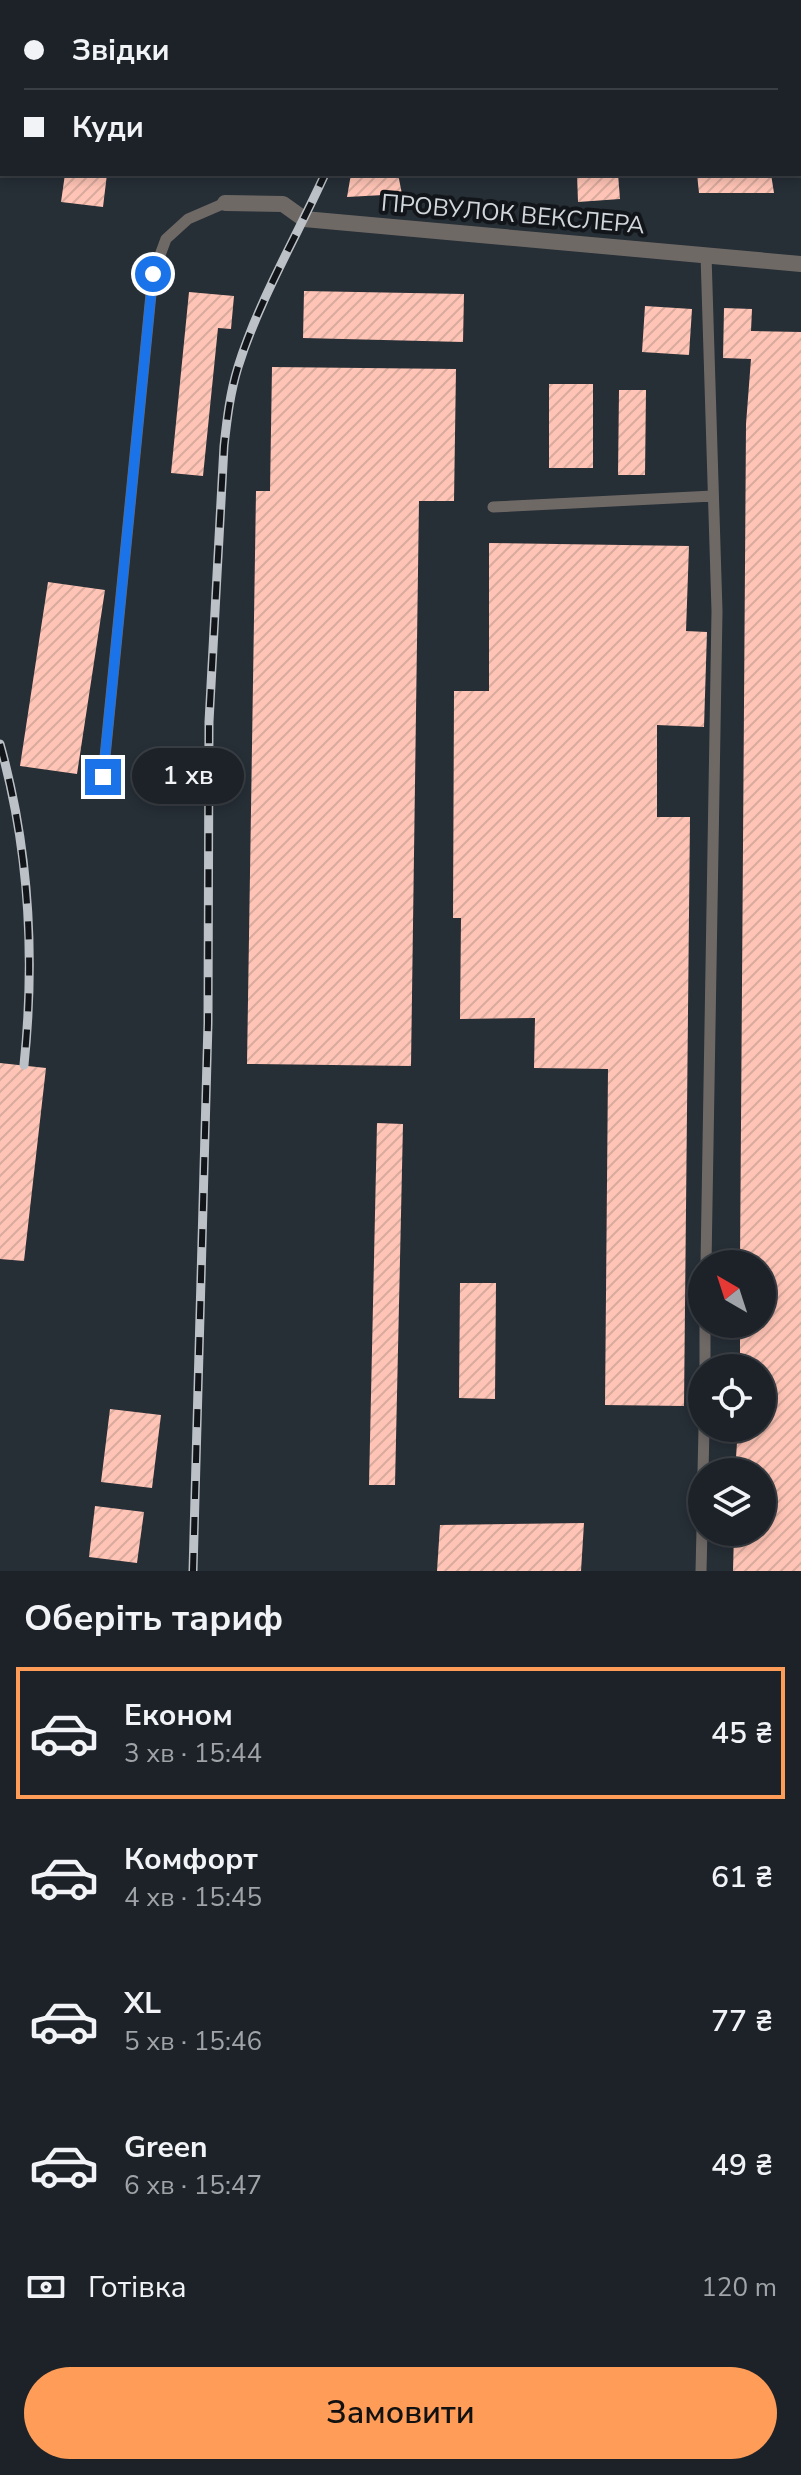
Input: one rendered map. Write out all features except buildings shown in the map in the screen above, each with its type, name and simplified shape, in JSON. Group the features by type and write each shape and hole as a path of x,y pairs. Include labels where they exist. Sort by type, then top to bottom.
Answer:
{"street":[{"name":"ПРОВУЛОК ВЕКСЛЕРА","path":"225,203 283,204 304,219 801,264"}],"lane":[{"path":"103,777 153,274 166,239 188,219 225,203"},
{"path":"706,255 717,611 706,1250"},
{"path":"493,507 713,496"},
{"path":"701,1571 702,1546"}],"railway":[{"path":"193,1571 208,1023 209,722 224,446 233,387 247,342 267,293 324,176"},
{"path":"0,744 18,823 27,904 29,985 24,1065"}],"route":[{"path":"103,777 153,274"}]}
